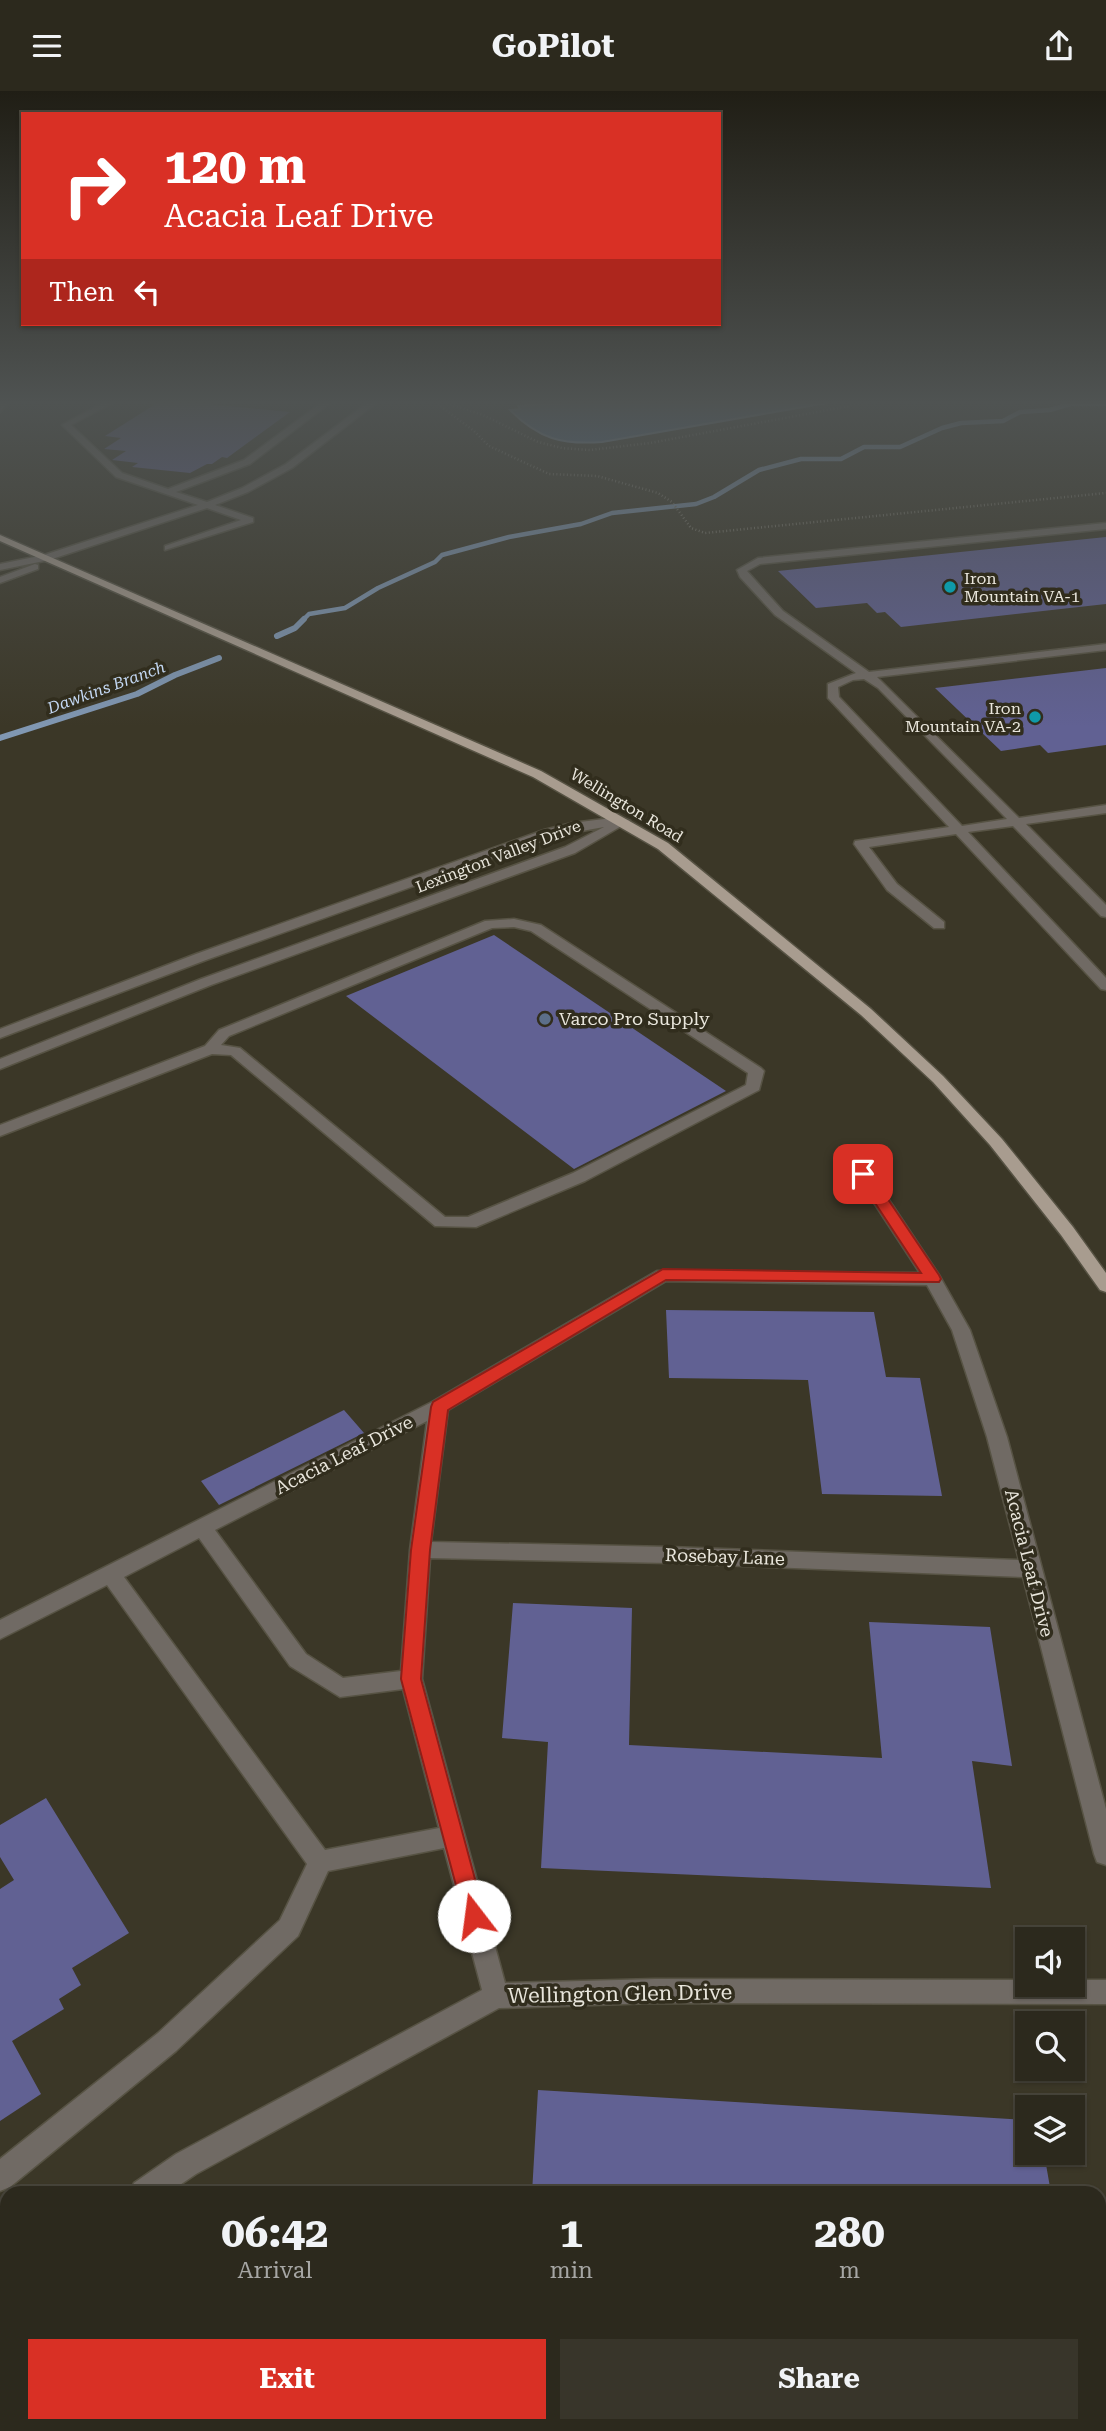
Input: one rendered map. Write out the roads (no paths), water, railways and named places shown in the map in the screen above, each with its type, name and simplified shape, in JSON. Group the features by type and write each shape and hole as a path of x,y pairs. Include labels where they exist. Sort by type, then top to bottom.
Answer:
{"main road":[{"name":"Wellington Road","path":"0,538 537,774 624,821 702,876 818,970 938,1079 1029,1183 1106,1286"}],"street":[{"path":"0,567 46,558 197,509"},
{"path":"168,548 250,520 221,509"},
{"path":"1106,526 758,561 742,570 743,575 779,613 869,675 1106,913"},
{"path":"0,580 33,568 46,558"},
{"path":"1106,647 869,675 837,682 832,686 834,698 1106,986"},
{"path":"939,925 892,887 860,844 1106,809"},
{"name":"Lexington Valley Drive","path":"0,1034 201,957 549,833 597,823 624,821"},
{"name":"Lexington Valley Drive","path":"0,1064 206,982 570,850 624,821"},
{"path":"0,1131 210,1049 234,1051 441,1222 470,1223 579,1177 753,1087 756,1071 536,928 514,923 490,924 292,1004 224,1033 210,1049"},
{"name":"Acacia Leaf Drive","path":"863,1174 933,1279 961,1330 998,1437 1106,1854"},
{"name":"Acacia Leaf Drive","path":"0,1630 439,1407 663,1275 933,1279"},
{"path":"439,1407 420,1550 411,1679 496,1996"},
{"path":"202,1527 298,1660 340,1688 411,1679"},
{"name":"Rosebay Lane","path":"420,1550 669,1555 1031,1569"},
{"path":"110,1574 320,1862"},
{"path":"320,1862 452,1836"},
{"path":"0,2177 167,2042 289,1928 320,1862"},
{"name":"Wellington Glen Drive","path":"154,2186 186,2164 496,1996 654,1991 1106,1992"}],"waterway":[{"name":"Dawkins Branch","path":"277,636 295,628 309,614 345,608 378,588 435,562 442,555 509,537 581,524 612,513 647,509"},
{"name":"Dawkins Branch","path":"0,738 137,694 175,675 219,658"}],"place":[{"name":"Iron Mountain VA-1","path":"950,587"},
{"name":"Iron Mountain VA-2","path":"1035,717"},
{"name":"Varco Pro Supply","path":"545,1019"}]}
